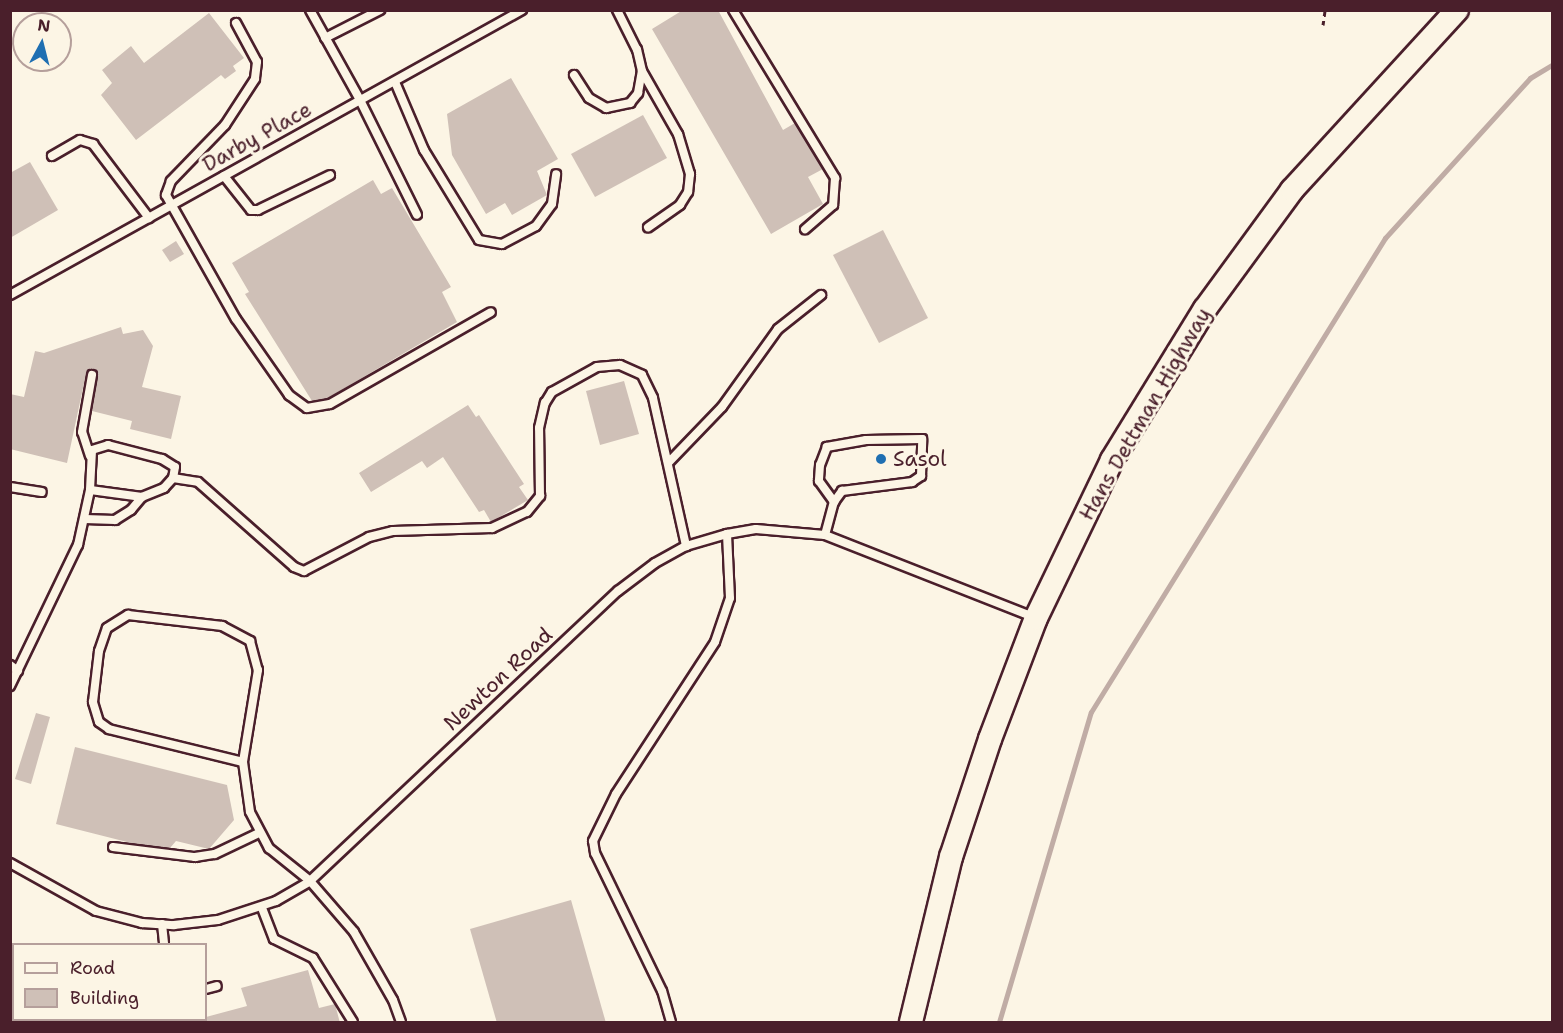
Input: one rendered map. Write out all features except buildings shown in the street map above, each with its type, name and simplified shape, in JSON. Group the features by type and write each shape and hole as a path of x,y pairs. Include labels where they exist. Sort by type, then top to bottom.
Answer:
{"street":[{"name":"Hans Dettman Highway","path":"911,1023 954,847 1036,618 1112,460 1205,309 1292,190 1457,10"}],"lane":[{"path":"310,10 360,100 417,215"},
{"path":"325,38 380,10"},
{"name":"Darby Place","path":"10,295 522,10"},
{"path":"617,10 627,26 642,71 678,134 690,174 687,192 680,204 648,227"},
{"path":"733,10 835,178 833,205 805,229"},
{"path":"236,23 257,62 255,79 244,101 171,182 166,195 236,319 289,395 307,408 330,404 491,312"},
{"path":"574,75 597,105 617,109 630,103 638,93 642,71"},
{"path":"395,82 433,167 479,240 502,244 536,226 552,204 556,174"},
{"path":"52,156 80,140 93,144 130,198 149,218"},
{"path":"224,176 250,210 258,210 330,175"},
{"path":"669,462 716,414 778,329 820,295"},
{"path":"173,478 198,483 294,567 304,571 369,537 393,531 492,528 527,512 540,496 538,428 544,403 552,392 597,367 620,364 642,375 653,398 686,546"},
{"path":"10,686 78,545 86,519 90,490 90,456 82,432 92,375"},
{"path":"825,535 838,495 851,488 917,480 922,472 922,439 866,440 827,447 819,465 819,482 834,502"},
{"path":"90,456 98,446 108,445 171,462 175,467 173,478 157,492 142,497 90,490"},
{"path":"10,487 42,492"},
{"path":"86,519 115,520 131,510 142,497"},
{"name":"Newton Road","path":"10,863 96,911 162,924 218,920 262,908 310,881 618,591 655,563 686,546 727,534 756,530 825,535 1036,618"},
{"path":"671,1023 649,962 595,853 593,841 616,794 715,642 730,598 727,534"},
{"path":"243,762 109,729 99,722 93,702 99,651 107,628 128,615 222,626 250,641 258,670 243,762 250,812 259,833 280,859 310,881 354,932 393,1000 401,1023"},
{"path":"10,665 18,671"},
{"path":"113,847 195,857 214,854 259,833"},
{"path":"262,908 274,939 313,958 353,1023"},
{"path":"162,924 164,943"},
{"path":"207,989 217,986"}],"path":[{"path":"1323,25 1325,10"}],"waterway":[{"path":"999,1022 1091,712 1385,238 1530,78 1552,65"}],"place":[{"name":"Sasol","path":"881,459"}]}
